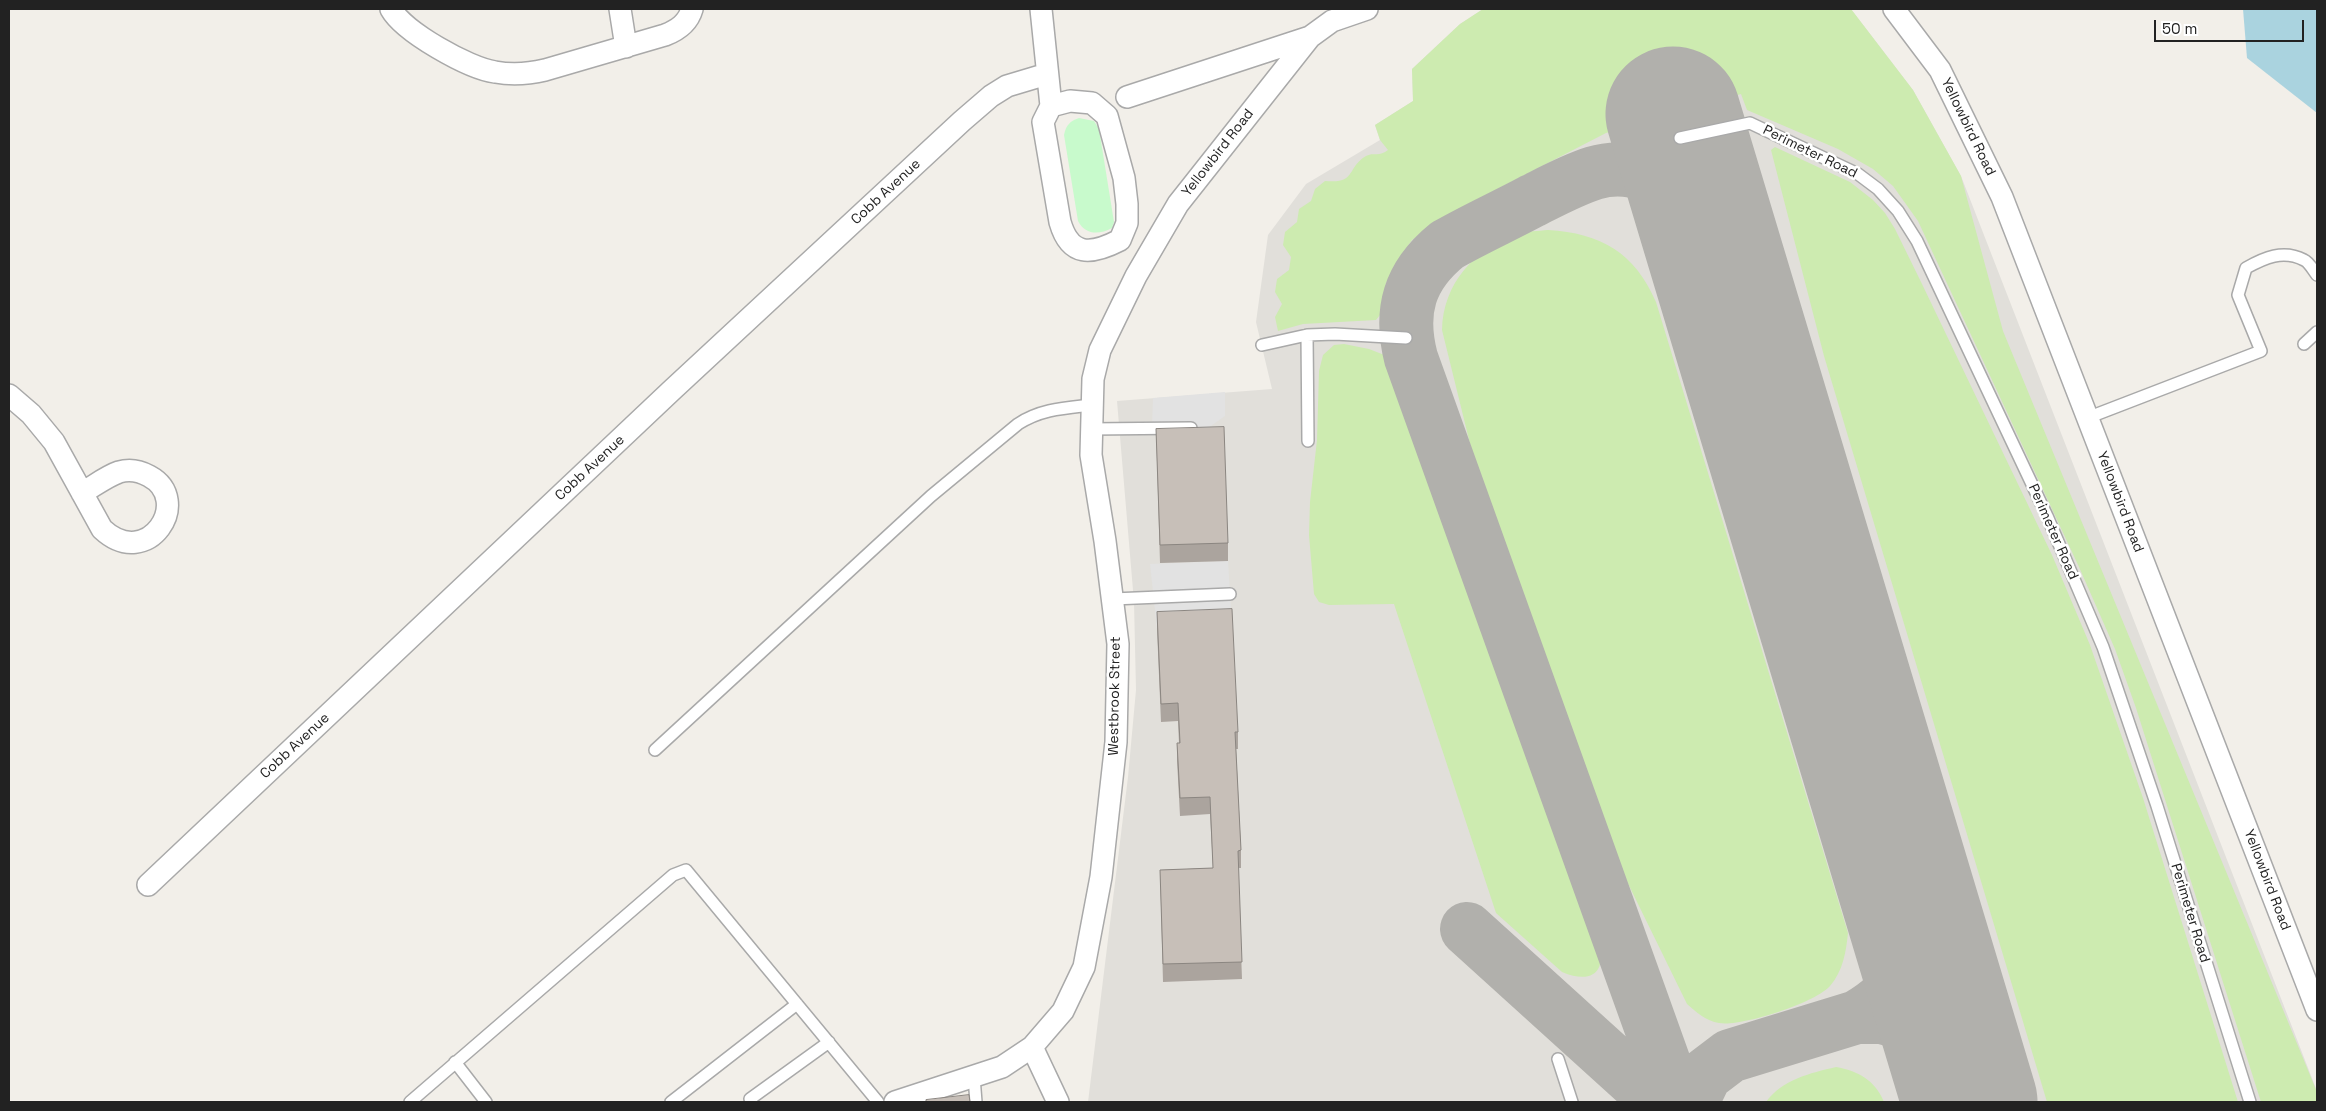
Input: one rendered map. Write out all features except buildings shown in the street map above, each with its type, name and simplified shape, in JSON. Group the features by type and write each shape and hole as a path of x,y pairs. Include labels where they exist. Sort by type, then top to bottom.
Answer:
{"street":[{"path":"391,9 396,17 427,41 476,67 493,72 528,74 676,31 685,23 692,9"},
{"path":"620,9 626,47"},
{"path":"1041,9 1051,106 1043,122 1064,236 1077,249 1088,252 1103,249 1120,240 1127,223 1124,178 1107,116 1092,103 1070,101 1051,106"},
{"name":"Yellowbird Road","path":"1139,270 1178,204 1310,37 1332,21 1367,9"},
{"name":"Yellowbird Road","path":"1894,9 1940,70 2002,197 2317,1010"},
{"name":"Yellowbird Road","path":"1127,97 1310,37"},
{"name":"Cobb Avenue","path":"148,885 664,398 962,122 991,96 1007,86 1047,74"},
{"path":"1120,240 1139,270"},
{"name":"Westbrook Street","path":"896,1102 1002,1067 1032,1047 1063,1011 1084,968 1094,921 1116,742 1118,644 1091,455 1093,379 1100,350 1139,270"},
{"path":"9,395 31,414 54,442 82,492"},
{"path":"1032,1047 1058,1102"}],"lane":[{"name":"Perimeter Road","path":"1680,138 1750,123 1858,174 1878,189 1898,211 1917,241 2047,516 2103,646 2157,806 2250,1102"},
{"path":"2087,418 2261,351 2238,295 2246,268 2264,258 2281,254 2305,260 2317,275"},
{"path":"2304,344 2317,332"},
{"path":"1262,345 1308,335 1335,334 1406,338"},
{"path":"1308,335 1308,441"},
{"path":"655,750 931,496 1018,424 1033,414 1091,405"},
{"path":"1091,429 1198,428"},
{"path":"1112,599 1230,594"},
{"path":"410,1102 673,875 686,870 878,1102"},
{"path":"671,1102 797,1004"},
{"path":"750,1099 828,1042"},
{"path":"1558,1059 1572,1102"},
{"path":"455,1062 486,1102"},
{"path":"974,1077 976,1102"}],"shaded area":[{"path":"1483,9 1851,9 1913,90 1961,176 2317,1091 2317,1102 1088,1102 1128,777 1136,690 1134,602 1117,401 1272,389 1256,322 1268,235 1306,184 1380,140 1375,125 1413,101 1412,69 1460,24"},
{"path":"1225,392 1225,416 1208,428 1152,428 1153,398"},
{"path":"1228,561 1232,626 1157,629 1150,564"}],"green space":[{"path":"1483,9 1851,9 1913,90 1961,176 2003,331 2317,1092 2317,1102 2261,1102 2136,708 2115,649 2079,567 1918,221 1893,186 1873,169 1838,149 1747,110 1741,94 1606,133 1447,215 1412,240 1397,262 1386,283 1380,315 1376,320 1303,324 1278,331 1275,317 1282,304 1275,292 1277,279 1289,270 1291,257 1283,245 1285,232 1297,222 1299,209 1311,201 1315,189 1325,181 1347,178 1356,165 1366,156 1388,150 1380,140 1375,125 1413,101 1412,69 1460,24"},
{"path":"1079,118 1094,121 1099,129 1114,222 1112,228 1097,233 1084,229 1078,221 1064,135 1069,124"},
{"path":"1775,147 1850,182 1873,200 1885,213 1895,229 1922,284 2052,555 2090,645 2143,798 2238,1102 2047,1102 1824,356 1771,150"},
{"path":"1548,230 1584,236 1600,241 1614,249 1627,258 1638,270 1656,302 1848,933 1841,968 1830,986 1809,1000 1760,1018 1719,1023 1706,1018 1687,1004 1617,861 1477,472 1442,330 1448,298 1464,270 1487,249 1517,234"},
{"path":"1344,344 1369,349 1387,356 1598,939 1601,959 1599,967 1590,976 1573,976 1562,972 1496,913 1394,604 1329,605 1319,602 1314,594 1309,535 1310,502 1317,440 1319,371 1323,355 1334,345"},
{"path":"1836,1067 1852,1071 1871,1082 1884,1102 1766,1102 1780,1088 1797,1078"}],"water":[{"path":"2243,9 2317,9 2317,113 2247,58"}],"taxiway":[{"path":"1678,1102 1411,358 1406,325 1410,296 1416,282 1434,257 1447,245 1555,190 1594,173 1608,170 1635,171 1661,181 1683,197 1692,208 1712,244"},
{"path":"1857,1017 1888,994 1904,969 1910,938 1910,901"},
{"path":"1467,929 1658,1102"},
{"path":"1692,1102 1705,1075 1730,1056 1857,1017 1882,1017 1914,1026 1939,1045 1962,1077"}],"runway":[{"path":"1673,114 1970,1102"}]}
